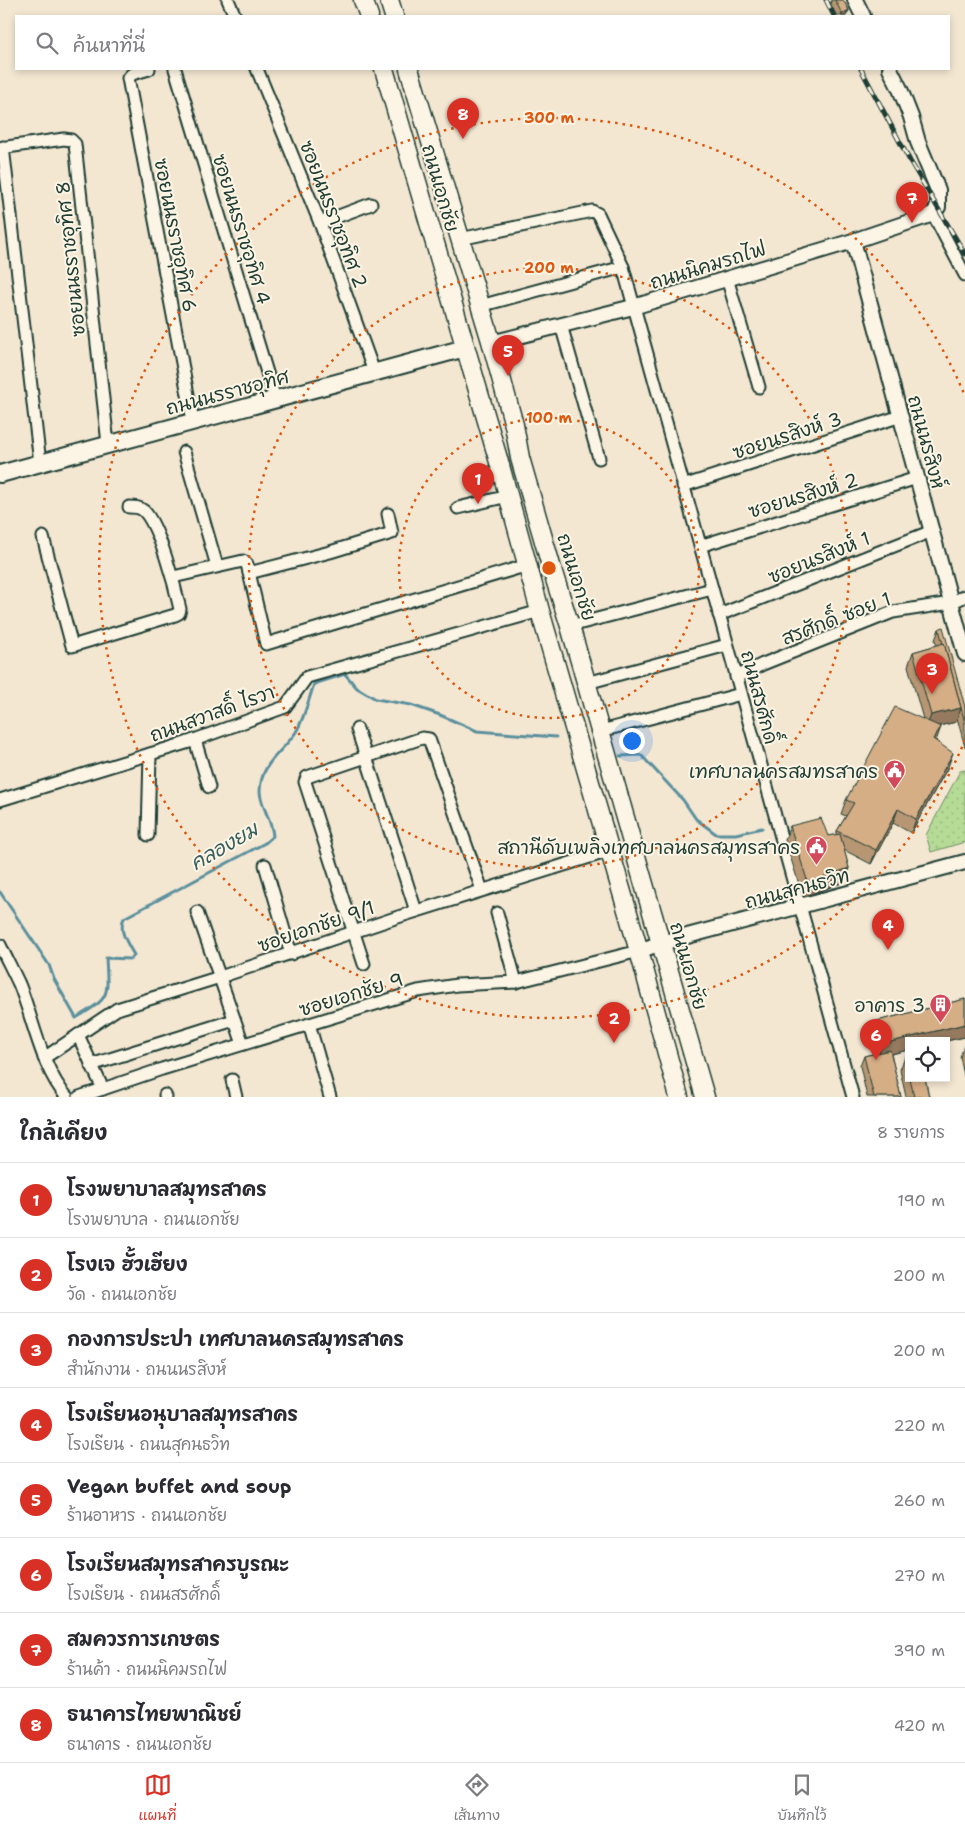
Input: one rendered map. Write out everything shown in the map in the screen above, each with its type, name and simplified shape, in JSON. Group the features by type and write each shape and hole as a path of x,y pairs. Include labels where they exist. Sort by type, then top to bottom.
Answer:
{"main road":[{"path":"363,0 369,15"},
{"path":"389,0 394,15"},
{"name":"ถนนเอกชัย","path":"384,70 499,462 679,1097"},
{"name":"ถนนเอกชัย","path":"409,70 491,341 514,425 520,458 601,731 705,1097"},
{"path":"465,348 491,341"},
{"name":"ถนนนรราชอุทิศ","path":"0,474 465,348"}],"street":[{"path":"228,0 234,15"},
{"path":"855,0 862,15"},
{"name":"ซอยนนรราชอุทิศ 6","path":"146,70 132,74 128,78 193,421"},
{"name":"ซอยนนรราชอุทิศ 4","path":"175,70 275,399"},
{"name":"ซอยนนรราชอุทิศ 2","path":"257,70 320,222 374,372"},
{"path":"890,70 900,89 918,142 938,190 938,207 933,214 965,274"},
{"name":"ซอยนนรราชอุทิศ 8","path":"1,148 64,138 72,140 75,144 108,444"},
{"path":"1,148 40,463"},
{"path":"320,222 371,204"},
{"name":"ถนนสรศักดิ์","path":"460,239 592,211 598,214 623,267 853,1097"},
{"name":"ถนนนิคมรถไฟ","path":"491,341 499,341 633,307 853,241 933,214"},
{"name":"ถนนนรสิงห์","path":"853,241 965,654"},
{"path":"480,306 623,267"},
{"path":"727,278 760,387"},
{"path":"561,326 599,458"},
{"name":"ซอยนรสิงห์ 3","path":"683,486 901,416"},
{"path":"184,452 217,566"},
{"name":"ซอยนรสิงห์ 2","path":"700,546 917,478"},
{"path":"458,508 508,496"},
{"path":"43,537 72,646 179,613 173,577 147,515 138,507 129,507"},
{"path":"249,573 330,552 392,533 388,514"},
{"name":"ซอยนรสิงห์ 1","path":"719,615 932,530"},
{"path":"173,577 243,561 247,564 266,644 528,565"},
{"path":"570,626 712,589"},
{"name":"สรศักดิ์ ซอย 1","path":"736,677 762,664 893,612 951,603 965,596"},
{"name":"ถนนสวาสดิ์ ไรวา","path":"0,800 194,740 286,707 308,677 540,611"},
{"path":"587,683 727,645"},
{"path":"601,731 741,694"},
{"path":"357,729 416,911"},
{"path":"364,964 305,779 307,777 422,738 429,739 482,890"},
{"path":"194,740 209,787"},
{"path":"148,835 150,754"},
{"name":"ซอยเอกชัย 9/1","path":"44,1058 116,1009 291,954 416,911 609,851"},
{"name":"ถนนสุคนธวิท","path":"639,951 661,943 965,862"},
{"path":"264,865 291,954"},
{"path":"197,912 243,1044"},
{"path":"497,913 516,982"},
{"path":"0,945 18,983 44,1058 61,1090 67,1097"},
{"name":"ซอยเอกชัย 9","path":"79,1097 243,1044 418,992 456,984 516,982 639,951"},
{"path":"91,1065 234,1020"},
{"path":"309,1024 330,1097"},
{"path":"78,1036 102,1089"},
{"path":"232,1080 236,1097"}],"green space":[{"path":"965,770 965,842 931,852 926,835 960,771"}],"building":[{"path":"835,0 843,0 849,10 842,14"},
{"path":"943,627 965,707 965,723 939,629"},
{"path":"944,643 961,708 931,715 913,652"},
{"name":"เทศบาลนครสมทรสาคร","path":"895,707 941,727 933,739 953,753 916,819 898,809 876,850 837,831 854,803 846,800"},
{"name":"สถานีดับเพลิงเทศบาลนครสมุทรสาคร","path":"821,818 828,836 840,834 849,868 808,883 790,826"},
{"path":"965,999 965,1024 882,1044 877,1021"},
{"path":"890,1050 901,1097 874,1097 864,1056"},
{"path":"911,1082 926,1082 929,1097 914,1097"}],"waterway":[{"name":"คลองยม","path":"0,892 49,965 54,979 76,1018 96,1005 105,995 107,989 106,958 131,959 134,955 123,933 122,923 124,918 265,843 273,836 271,824 261,796 261,781 268,765 299,727 314,684 345,674 357,688 376,699 411,705 477,731 556,737"},
{"name":"คลองยม","path":"620,756 641,755 683,800 696,819 716,834 736,834 762,828"}],"railway":[{"path":"826,0 834,15"},
{"path":"862,70 910,161 965,254"}],"place":[{"name":"ธนาคารไทยพาณิชย์","path":"463,139"},
{"name":"สมควรการเกษตร","path":"912,223"},
{"name":"Vegan buffet and soup","path":"508,376"},
{"name":"โรงพยาบาลสมุทรสาคร","path":"478,504"},
{"name":"กองการประปา เทศบาลนครสมุทรสาคร","path":"932,694"},
{"name":"เทศบาลนครสมทรสาคร","path":"894,790"},
{"name":"สถานีดับเพลิงเทศบาลนครสมุทรสาคร","path":"816,866"},
{"name":"โรงเรียนอนุบาลสมุทรสาคร","path":"888,950"},
{"name":"อาคาร 3","path":"941,1024"},
{"name":"โรงเจ ฮั้วเฮียง","path":"614,1043"},
{"name":"โรงเรียนสมุทรสาครบูรณะ","path":"876,1060"}]}
